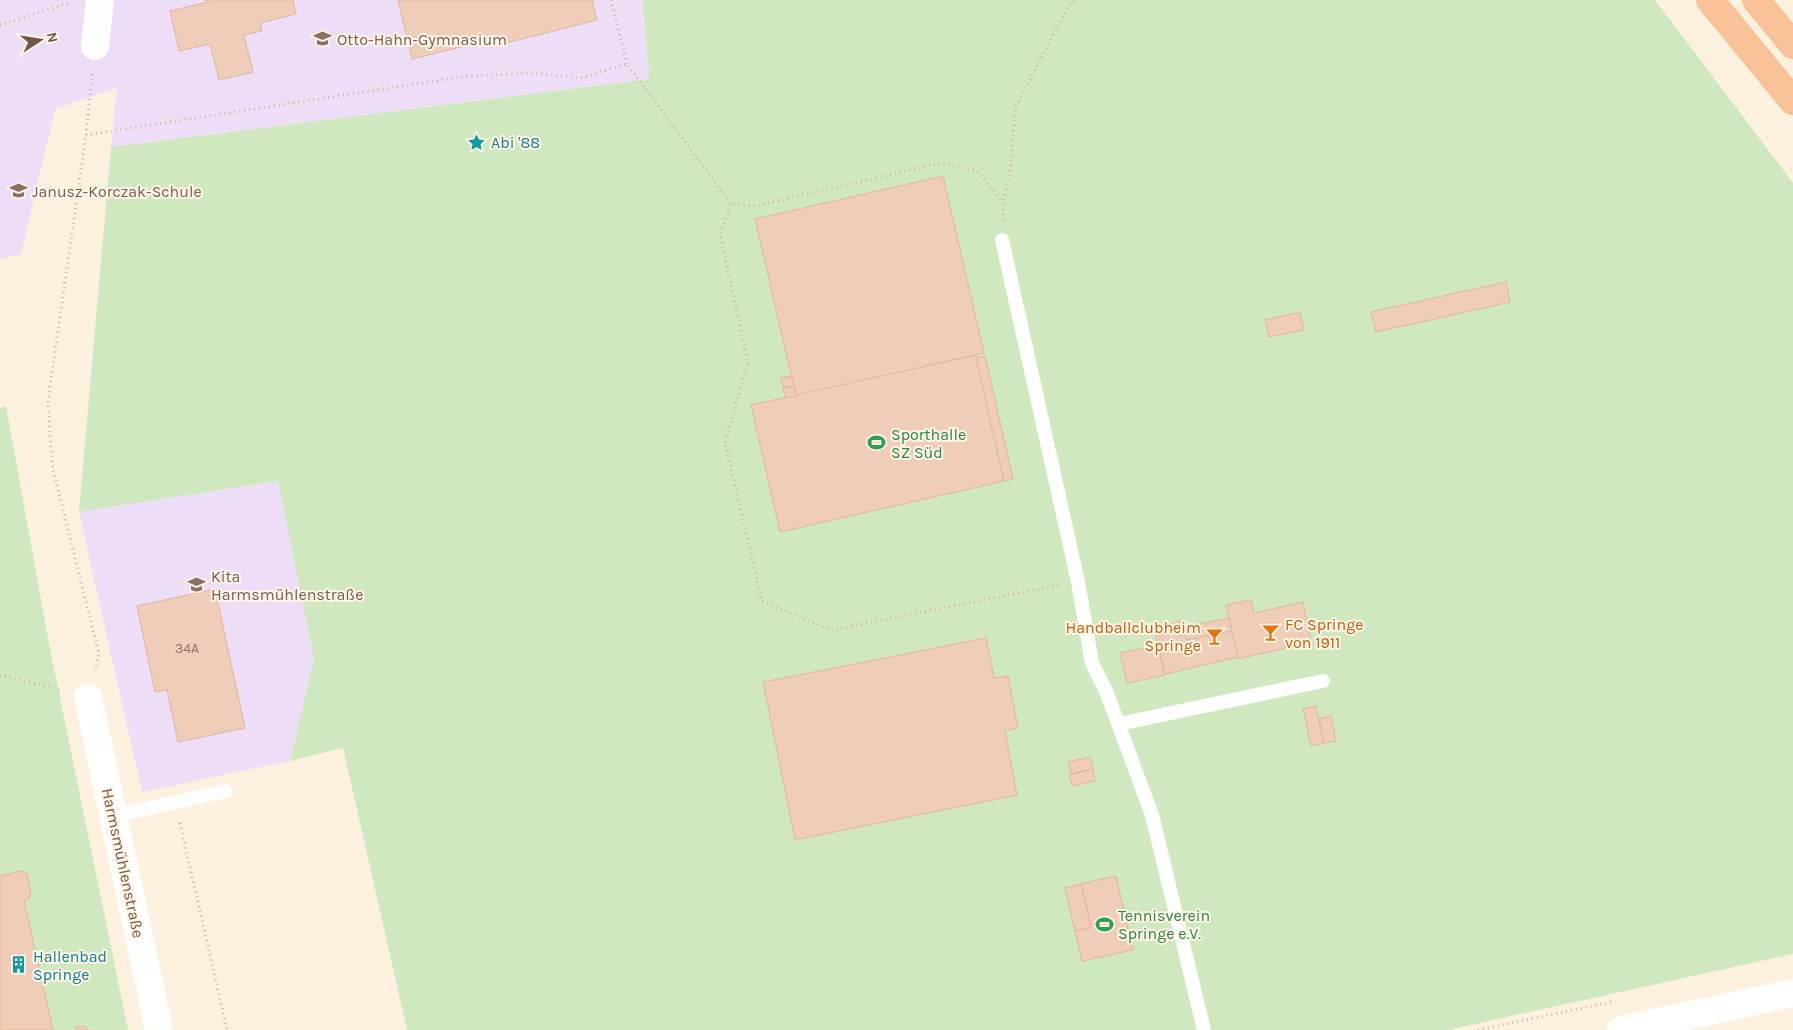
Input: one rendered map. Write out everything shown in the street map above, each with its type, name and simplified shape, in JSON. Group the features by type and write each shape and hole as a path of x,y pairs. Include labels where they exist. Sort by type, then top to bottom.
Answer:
{"highway":[{"path":"1710,0 1793,101"},
{"path":"1756,0 1793,45"}],"street":[{"path":"95,46 100,0"},
{"name":"Harmsmühlenstraße","path":"88,697 159,1030"},
{"path":"1621,1030 1793,993"}],"lane":[{"path":"1002,240 1078,582 1092,663 1106,691 1152,815 1204,1030"},
{"path":"1118,724 1323,681"},
{"path":"113,816 226,792"}],"path":[{"path":"0,25 76,0"},
{"path":"611,0 627,64 731,204 756,206 940,164 977,171 1003,202"},
{"path":"1002,240 1003,202 1010,173 1015,108 1069,5 1077,0"},
{"path":"0,677 5,676 88,697 99,654 52,465 48,401 86,135 95,46"},
{"path":"86,135 467,76 532,73 580,78 627,64"},
{"path":"731,204 720,234 748,363 725,443 762,602 831,630 1078,582"},
{"path":"178,815 227,1030"}],"shaded area":[{"name":"Otto-Hahn-Gymnasium","path":"0,0 643,0 649,79 111,147 117,88 55,109 21,254 0,259"},
{"name":"Kita Harmsmühlenstraße","path":"278,481 314,659 290,761 142,792 79,512"}],"green space":[{"path":"643,0 1655,0 1793,183 1793,954 1448,1030 407,1030 343,748 290,761 314,659 278,481 79,512 111,147 649,79"},
{"path":"6,406 49,644 128,1030 0,1030 0,408"}],"building":[{"path":"216,0 293,0 296,14 260,23 262,31 244,35 253,72 219,80 210,44 179,51 170,11"},
{"path":"398,0 592,0 597,20 490,47 489,40 412,59"},
{"path":"943,176 984,353 796,396 755,219"},
{"path":"1506,282 1510,302 1376,332 1371,312"},
{"path":"1300,312 1304,330 1269,337 1265,320"},
{"name":"Sporthalle SZ Süd","path":"976,355 1004,481 780,532 751,405"},
{"path":"985,356 1013,479 1004,481 976,358"},
{"path":"791,376 794,386 783,388 781,378"},
{"path":"794,386 796,396 785,398 783,388"},
{"path":"215,589 245,728 178,742 167,690 155,692 137,606"},
{"path":"1251,600 1254,613 1303,602 1311,642 1238,659 1226,605"},
{"path":"1229,618 1232,631 1186,640 1183,627"},
{"path":"1182,621 1186,640 1232,631 1238,657 1165,674 1154,627"},
{"path":"986,638 994,678 1008,676 1018,728 1005,731 1017,795 795,840 763,682"},
{"path":"1158,645 1165,675 1127,683 1120,653"},
{"path":"1316,706 1324,743 1311,746 1303,709"},
{"path":"1331,716 1336,741 1324,743 1319,719"},
{"path":"1090,757 1093,769 1071,774 1068,762"},
{"path":"1093,769 1095,781 1072,786 1069,775"},
{"name":"Hallenbad Springe","path":"22,871 27,874 31,895 28,900 24,900 53,1030 0,1030 0,876"},
{"path":"1116,876 1133,950 1082,961 1075,931 1091,927 1081,884"},
{"path":"1081,884 1091,927 1075,931 1065,888"},
{"name":"Hallenbad Springe","path":"84,1026 89,1030 75,1030 76,1027"}],"place":[{"name":"Otto-Hahn-Gymnasium","path":"323,39"},
{"name":"Abi '88","path":"477,142"},
{"name":"Janusz-Korczak-Schule","path":"18,191"},
{"name":"Sporthalle SZ Süd","path":"877,443"},
{"name":"Kita Harmsmühlenstraße","path":"197,585"},
{"name":"FC Springe von 1911","path":"1271,633"},
{"name":"Handballclubheim Springe","path":"1215,636"},
{"name":"Tennisverein Springe e.V.","path":"1104,924"},
{"name":"Hallenbad Springe","path":"19,965"}]}
